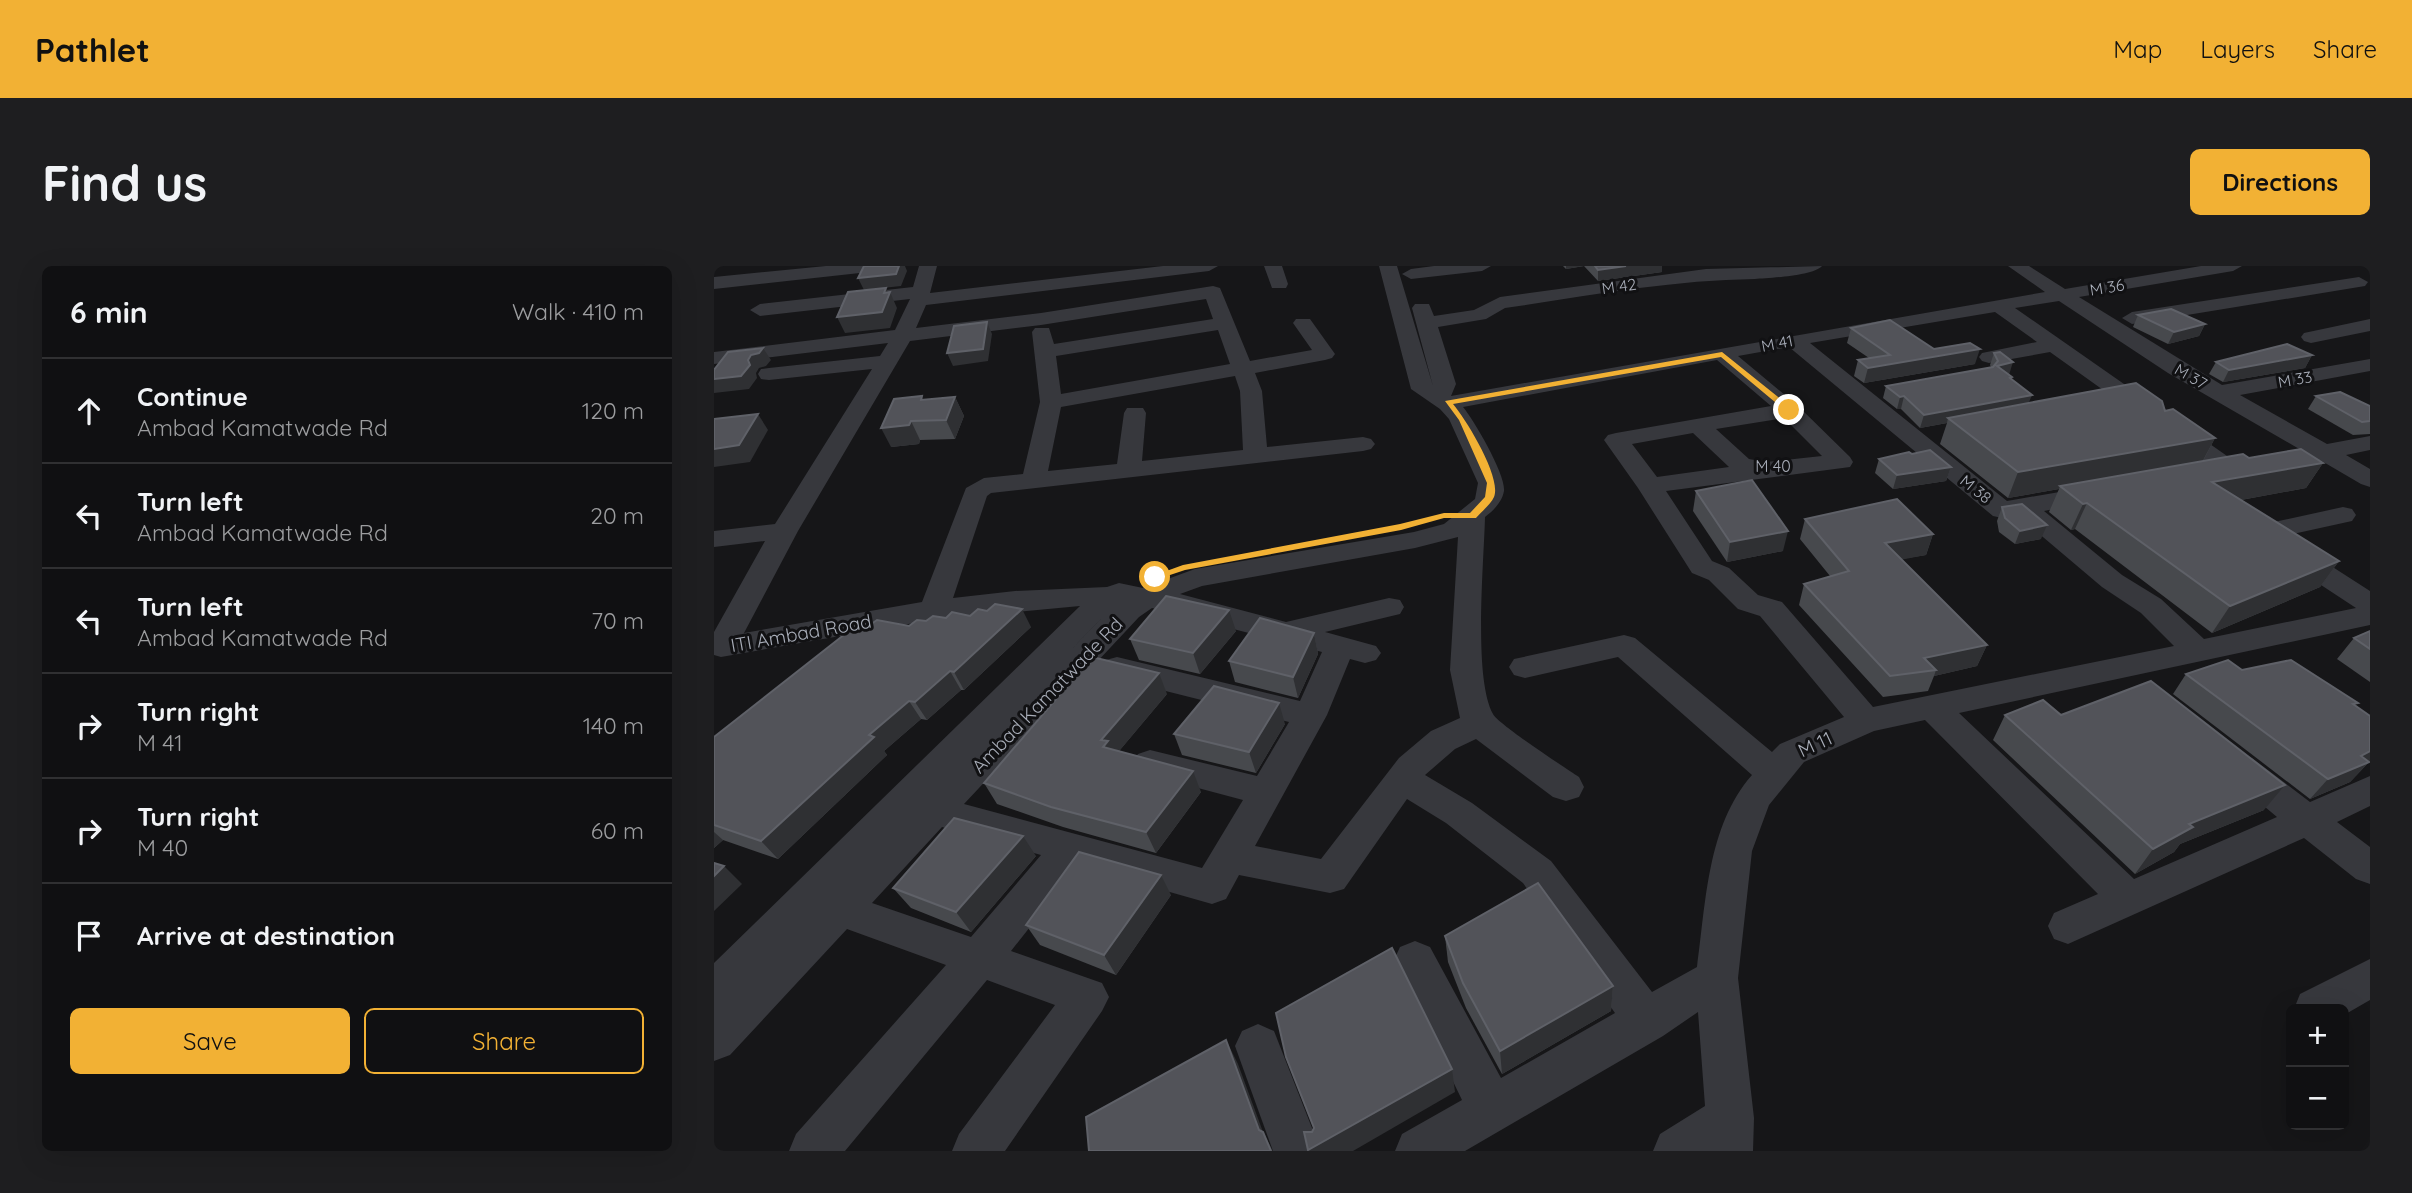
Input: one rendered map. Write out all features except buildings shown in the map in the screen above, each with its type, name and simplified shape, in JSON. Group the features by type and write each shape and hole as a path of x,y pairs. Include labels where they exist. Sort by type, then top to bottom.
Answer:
{"street":[{"path":"714,283 775,273 878,266"},
{"path":"1004,323 1012,290 1014,266"},
{"path":"775,273 758,314 923,286 1012,290 1209,266 1213,292 1223,323 1251,391 1255,455"},
{"path":"1273,266 1279,284"},
{"name":"Ambad Kamatwade Rd","path":"714,992 1086,616 1113,595 1155,577 1415,540 1454,530 1490,497 1491,483 1462,419 1444,399 1422,389 1388,266"},
{"path":"1444,399 1445,384 1428,323 1409,270 1482,266"},
{"name":"M 42","path":"1428,323 1479,314 1499,284 1769,273 1813,266"},
{"name":"M 37","path":"2017,266 2220,392 2370,479"},
{"path":"2112,266 2142,281"},
{"name":"M 36","path":"2065,294 2197,269 2233,266"},
{"path":"2322,266 2364,284"},
{"path":"2105,321 2364,284"},
{"name":"ITI Ambad Road","path":"717,648 784,531 903,335 923,286"},
{"path":"716,360 1041,319 1213,292"},
{"name":"M 41","path":"1444,399 2065,294"},
{"path":"1998,305 2231,470"},
{"path":"1034,479 1051,402 1041,319"},
{"path":"1044,352 1223,323"},
{"path":"1051,402 1325,354 1303,323"},
{"path":"2311,337 2370,325"},
{"path":"716,360 730,337"},
{"name":"M 38","path":"1793,340 2002,510 2126,488"},
{"path":"1989,357 2053,345"},
{"name":"M 40","path":"1698,425 1741,465 1766,469 1841,462 1789,410 1722,354"},
{"path":"754,375 888,361"},
{"name":"M 33","path":"2220,392 2370,365"},
{"path":"2302,378 2336,396"},
{"path":"1859,393 1886,388"},
{"path":"2099,403 2126,398"},
{"path":"1789,410 1616,440 1650,486 1702,567 1719,573 1748,602 1771,609 1866,721"},
{"path":"1129,468 1135,413"},
{"path":"1914,439 1941,433"},
{"path":"2204,474 2370,443"},
{"path":"934,609 975,493 984,486 1363,444"},
{"path":"1650,486 1766,469"},
{"path":"2022,506 2112,581 2151,606 2198,652"},
{"path":"2254,528 2343,515"},
{"path":"1472,516 1466,670 1479,723 1566,787"},
{"path":"2254,528 2370,604"},
{"path":"714,538 784,531"},
{"name":"Ambad Kamatwade Rd","path":"714,1040 1128,610 1147,597 1205,570"},
{"name":"ITI Ambad Road","path":"717,648 934,609 1019,599 1113,595 1147,597"},
{"path":"935,811 1212,887 1310,715 1352,650 1147,597"},
{"path":"1288,632 1389,607"},
{"name":"M 11","path":"1729,1135 1717,978 1729,900 1733,851 1753,799 1792,753 1866,721 2370,615"},
{"path":"818,662 870,620"},
{"path":"1524,667 1624,645 1774,774"},
{"path":"1081,659 1310,715"},
{"path":"2114,669 2147,694"},
{"path":"1932,707 2129,899"},
{"path":"1229,857 1330,877 1411,767 1443,740 1479,723"},
{"path":"2211,744 2370,868"},
{"path":"1143,761 1266,792"},
{"path":"1403,779 1459,813 1537,872 1647,1021"},
{"path":"2068,926 2370,790"},
{"path":"813,1151 979,960 1069,849"},
{"path":"840,909 1087,997 976,1151"},
{"path":"1415,960 1492,1109"},
{"path":"1419,1151 1717,978"},
{"path":"2322,1004 2370,978"},
{"path":"1258,1046 1297,1151"},
{"path":"1677,1151 1729,1135"}],"route":[{"path":"1155,577 1183,568 1401,527 1444,515 1472,516 1490,497 1491,483 1462,419 1448,403 1722,354 1789,410"}]}
